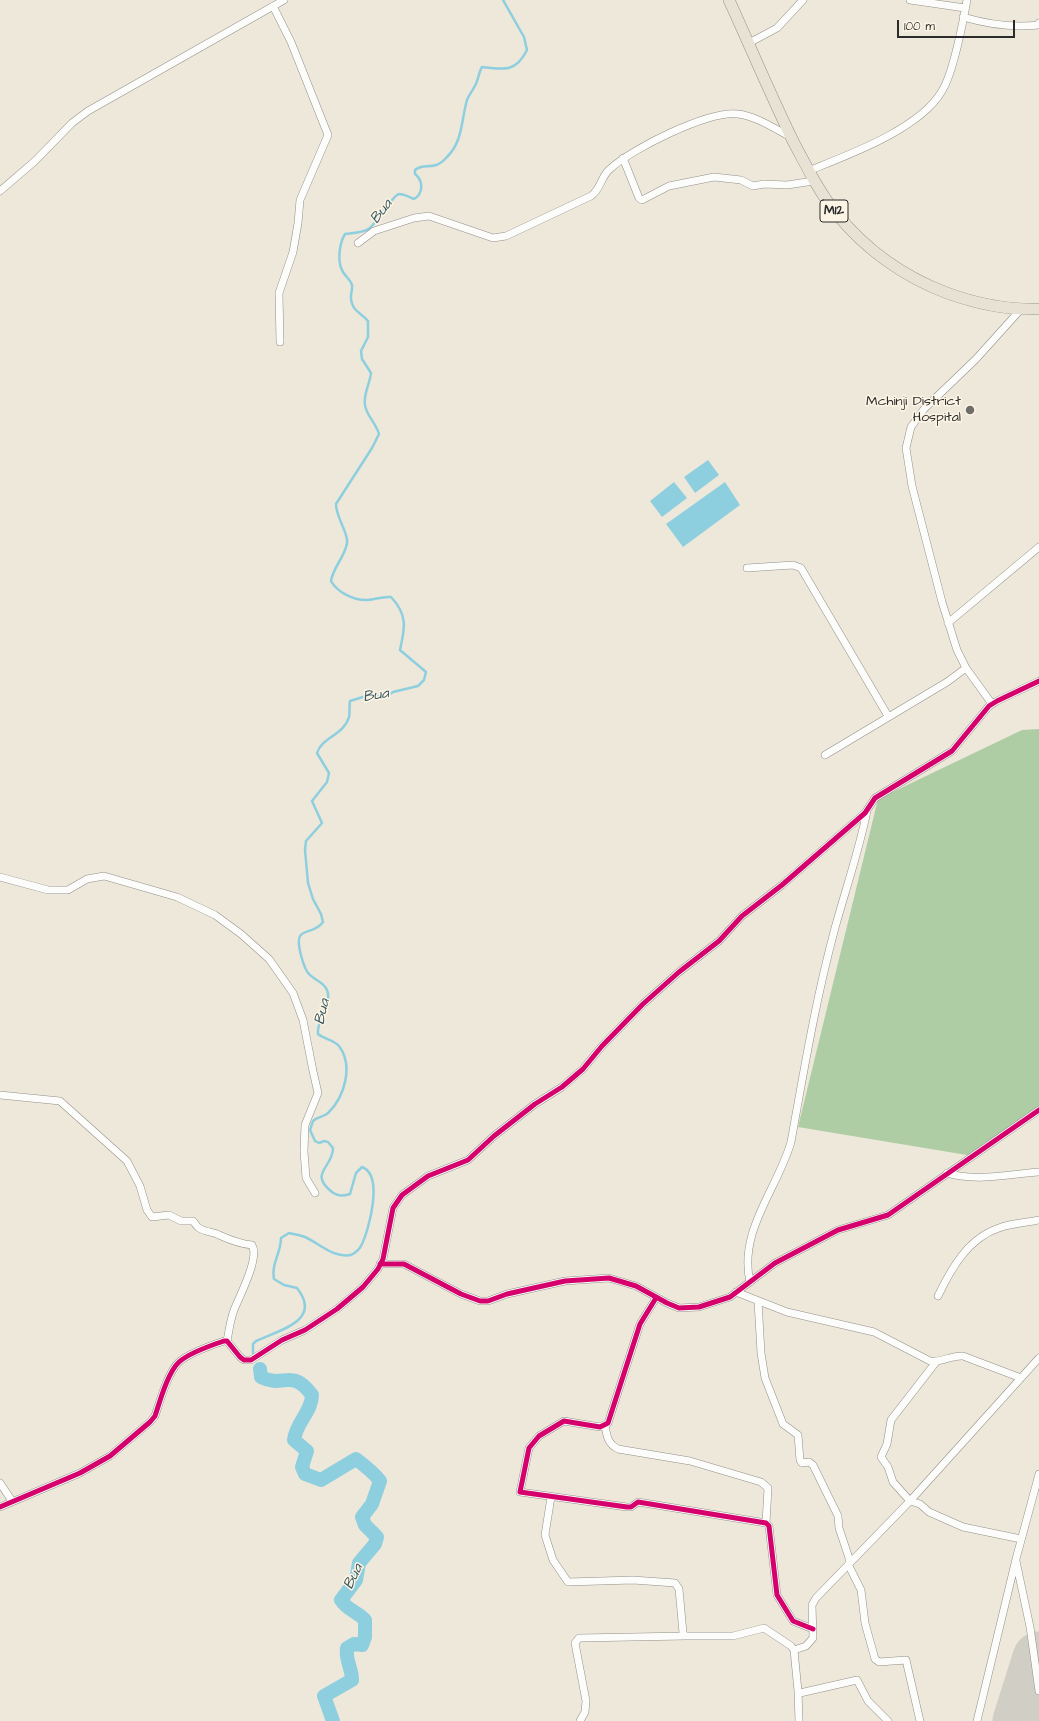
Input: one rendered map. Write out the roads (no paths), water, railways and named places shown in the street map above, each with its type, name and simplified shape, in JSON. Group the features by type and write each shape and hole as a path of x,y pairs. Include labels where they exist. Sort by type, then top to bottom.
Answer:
{"highway":[{"name":"M12","path":"729,0 808,171 835,213 852,231 890,264 909,276 932,287 982,304 1039,309"}],"street":[{"path":"0,191 35,161 72,122 88,111 274,4 284,0"},
{"path":"749,43 772,33 802,0"},
{"path":"910,0 965,8"},
{"path":"808,171 858,151 912,122 927,109 943,91 952,65 967,0"},
{"path":"274,4 328,135 300,200 293,252 279,293 280,342"},
{"path":"963,17 984,23 1028,26 1038,25 1039,23"},
{"path":"358,243 374,230 414,218 429,216 493,238 506,236 596,193 609,170 623,158 639,148 693,124 729,115 737,114 753,118 791,137"},
{"path":"623,158 639,198 642,200 669,186 714,177 741,180 753,186 764,184 787,185 814,181"},
{"path":"992,704 966,668 957,650 948,623 912,486 906,448 911,427 924,409 976,359 1022,308"},
{"path":"948,623 1039,547"},
{"path":"748,568 793,565 801,568 888,716"},
{"path":"825,755 947,682 966,668"},
{"path":"227,1341 240,1357 244,1360 251,1360 282,1340 305,1330 337,1309 363,1287 380,1264 393,1208 402,1195 428,1176 468,1160 494,1136 529,1109 562,1087 583,1069 602,1046 643,1004 679,972 719,941 747,912 782,885 867,810 875,798 952,750 992,704 1039,680"},
{"path":"750,1282 748,1259 750,1242 763,1205 787,1155 791,1142 822,982 835,927 861,841 867,810"},
{"path":"0,877 48,890 68,890 87,879 104,876 177,897 215,915 241,934 269,959 293,993 303,1020 318,1093 305,1125 304,1151 306,1178 315,1193"},
{"path":"0,1095 60,1101 127,1162 140,1186 146,1210 152,1217 169,1215 181,1221 192,1221 198,1228 207,1230 210,1234 219,1235 239,1244 252,1245 254,1249 253,1263 233,1314 227,1341"},
{"path":"380,1264 404,1264 461,1294 480,1301 488,1301 507,1294 565,1281 609,1278 636,1286 656,1298 679,1308 688,1309 719,1301 736,1292 774,1263 838,1230 888,1215 1039,1110"},
{"path":"947,1173 959,1177 971,1178 1039,1172"},
{"path":"938,1296 956,1261 983,1236 998,1228 1039,1220"},
{"path":"736,1292 787,1312 874,1332 930,1361 936,1362 953,1356 963,1356 1021,1378"},
{"path":"656,1298 640,1324 609,1421 605,1426 600,1427 564,1422 539,1436 530,1445 520,1492 627,1507 631,1507 638,1502 766,1523"},
{"path":"758,1301 761,1353 765,1378 771,1397 783,1424 798,1435 800,1460 802,1463 809,1462 813,1465 838,1516 839,1528 849,1558 849,1566 860,1590 865,1623 875,1659 879,1662 906,1660 920,1721"},
{"path":"0,1507 80,1473 110,1456 155,1416 173,1370 179,1362 227,1341"},
{"path":"794,1650 810,1643 813,1638 812,1605 816,1598 849,1566 910,1501 1039,1358"},
{"path":"936,1362 891,1420 887,1444 881,1457 888,1467 893,1482 910,1501 920,1504 929,1512 963,1527 1021,1539"},
{"path":"605,1426 608,1440 612,1446 618,1449 690,1461 761,1482 768,1488 766,1523 769,1526 777,1595 793,1621 812,1628"},
{"path":"978,1721 1016,1559 1039,1474"},
{"path":"0,1483 12,1501"},
{"path":"551,1497 545,1535 553,1560 568,1582 633,1580 675,1583 679,1589 683,1633 685,1636"},
{"path":"1016,1559 1030,1627 1039,1691"},
{"path":"580,1721 586,1707 575,1643 579,1638 733,1636 764,1628 791,1646 794,1650 799,1721"},
{"path":"798,1691 800,1693 857,1680 868,1701 888,1721"}],"water":[{"path":"708,460 719,475 695,493 684,477"},
{"path":"674,482 687,498 662,517 650,501"},
{"path":"725,482 740,505 683,547 666,524"}],"waterway":[{"name":"Bua","path":"253,1353 253,1344 256,1341 295,1323 302,1316 305,1309 304,1299 297,1288 284,1285 274,1279 274,1268 281,1238 289,1233 299,1235 332,1252 351,1255 360,1248 365,1237 373,1203 374,1191 372,1180 369,1172 362,1167 356,1173 350,1194 338,1195 332,1192 325,1185 322,1180 322,1175 332,1155 333,1148 328,1142 324,1141 319,1143 315,1141 310,1130 313,1121 327,1114 339,1098 343,1090 346,1072 346,1063 339,1046 318,1034 319,1023 328,1001 327,990 324,985 311,976 307,971 301,956 299,944 299,939 302,934 317,928 323,922 308,883 305,850 306,841 322,823 312,801 327,782 329,773 317,753 323,743 343,728 349,717 350,701 366,696 387,696 393,692 418,686 424,680 426,672 400,650 404,628 403,616 391,597 366,600 356,599 341,592 331,581 347,543 346,535 338,515 336,504 372,448 379,434 367,412 365,405 365,397 371,373 362,359 361,351 368,337 368,321 353,306 351,297 352,285 341,268 339,258 340,248 345,234 368,230 399,194 403,194 414,199 417,197 421,191 421,184 420,180 415,174 415,170 422,166 438,165 452,151 459,137 467,100 476,84 482,67 497,69 509,68 514,66 523,57 527,50 524,37 503,0"},
{"name":"Bua","path":"260,1369 261,1377 276,1381 293,1380 305,1387 312,1395 309,1407 295,1434 294,1440 307,1451 302,1467 305,1474 321,1480 356,1459 372,1472 380,1481 372,1504 362,1517 365,1525 377,1537 375,1544 359,1563 356,1580 341,1600 346,1606 365,1620 365,1637 362,1645 354,1644 347,1648 347,1656 352,1680 324,1696 333,1721"}],"place":[{"name":"Mchinji District Hospital","path":"970,410"}]}
